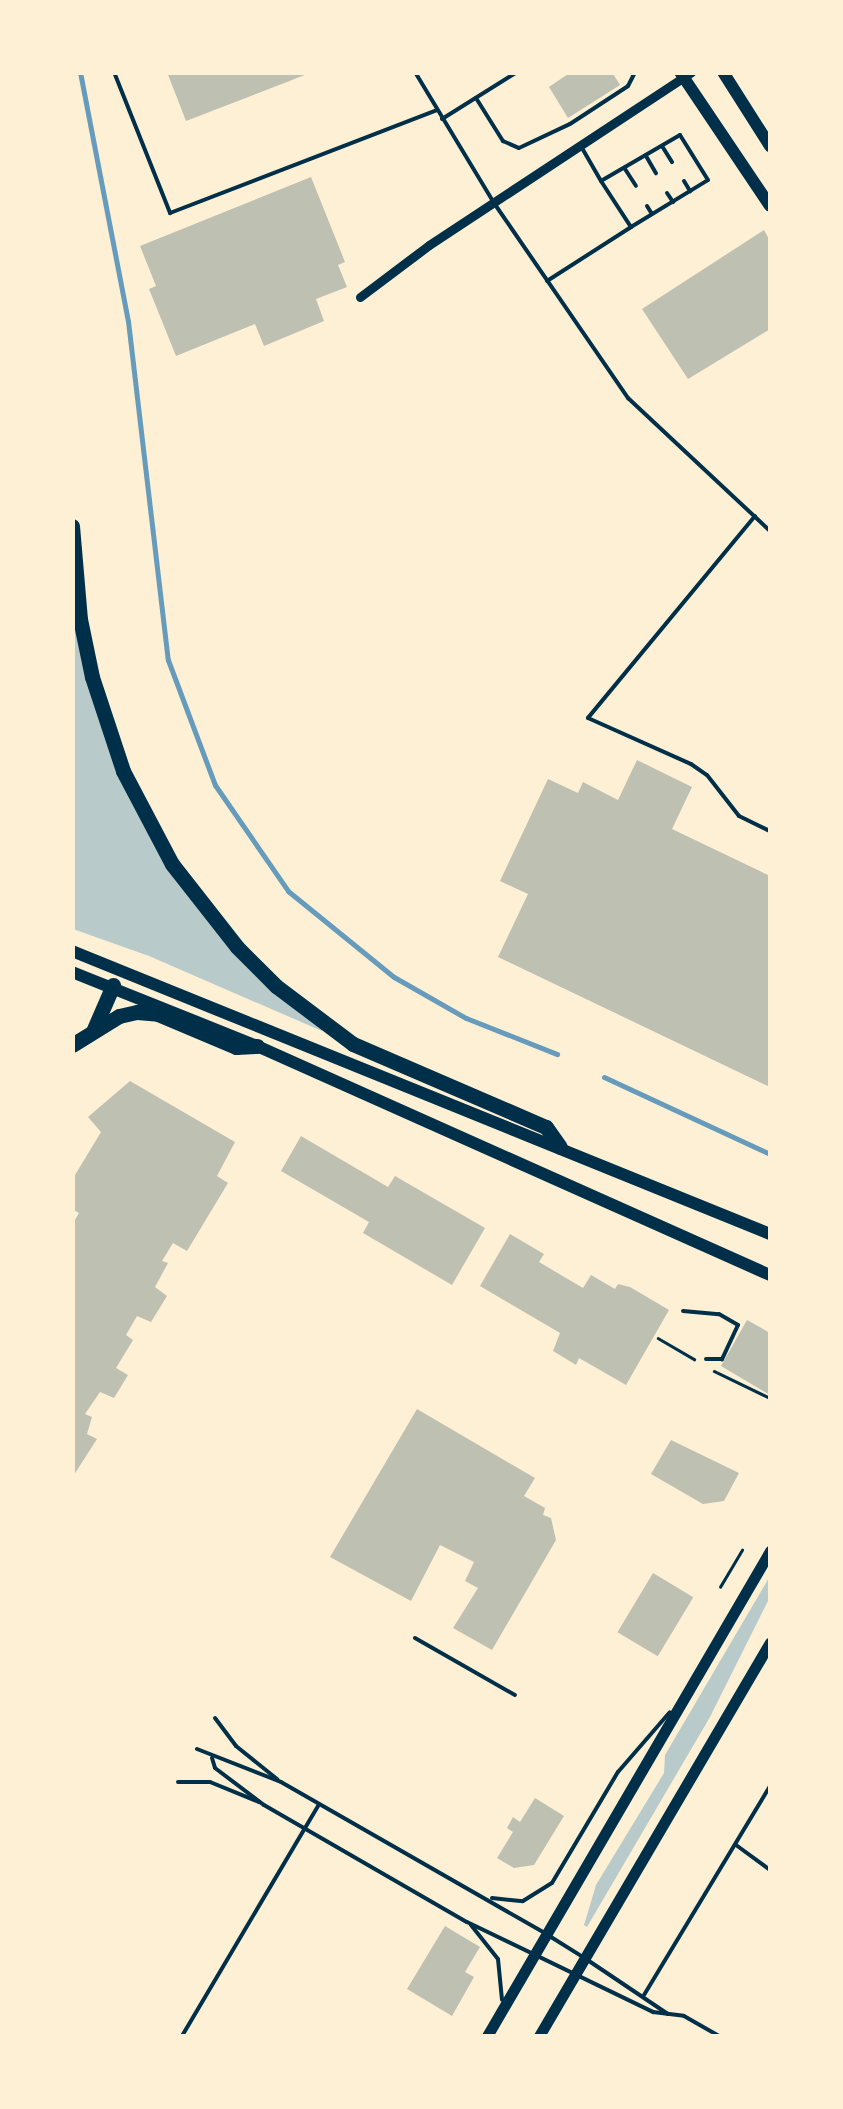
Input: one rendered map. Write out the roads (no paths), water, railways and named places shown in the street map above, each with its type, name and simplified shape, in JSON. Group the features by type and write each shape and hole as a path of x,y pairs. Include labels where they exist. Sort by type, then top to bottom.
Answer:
{"highway":[{"path":"72,526 80,619 92,677 122,770 172,864 236,947 276,986 353,1044 546,1127 560,1147"},
{"path":"94,1029 113,986"},
{"path":"72,1045 119,1016 158,1014 236,1048 257,1046"}],"main road":[{"path":"723,72 770,146"},
{"path":"684,74 770,206"},
{"path":"72,951 770,1234"},
{"path":"72,972 257,1046 770,1275"}],"street":[{"path":"360,298 429,244 684,74"},
{"path":"487,2036 770,1552"},
{"path":"539,2036 770,1644"}],"lane":[{"path":"114,72 170,213 437,110"},
{"path":"415,72 494,203 628,398 770,531"},
{"path":"442,118 517,72"},
{"path":"476,98 503,141 519,148 570,124 628,86 635,72"},
{"path":"548,281 708,180 680,135 601,182"},
{"path":"580,144 631,227"},
{"path":"662,146 672,162"},
{"path":"646,155 656,173"},
{"path":"624,167 636,186"},
{"path":"684,181 690,191"},
{"path":"667,192 673,202"},
{"path":"647,206 652,214"},
{"path":"755,516 588,718 691,764 707,775 739,816 770,832"},
{"path":"683,1311 719,1314 738,1325 722,1358 706,1359"},
{"path":"416,1638 515,1695"},
{"path":"486,1896 523,1901 552,1883 618,1772 690,1689"},
{"path":"215,1718 236,1746 281,1782"},
{"path":"197,1750 212,1758 224,1756 320,1802 486,1896 644,1995 672,2017"},
{"path":"212,1758 215,1768 264,1804 467,1922 575,1976 672,2017 684,2016 719,2036"},
{"path":"178,1782 210,1782 264,1804"},
{"path":"644,1995 770,1786"},
{"path":"182,2036 320,1802"},
{"path":"736,1845 770,1870"},
{"path":"467,1922 498,1959 502,2012"}],"waterway":[{"path":"80,72 128,321 168,660 215,785 288,891 394,977 466,1018 557,1054"},
{"path":"604,1077 770,1154"}]}
